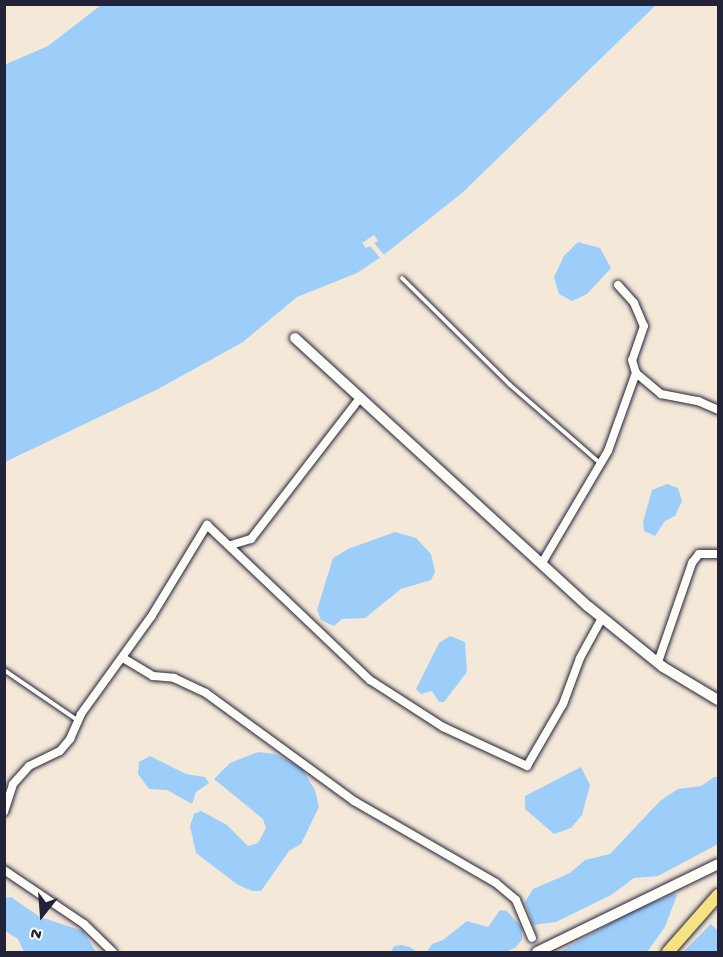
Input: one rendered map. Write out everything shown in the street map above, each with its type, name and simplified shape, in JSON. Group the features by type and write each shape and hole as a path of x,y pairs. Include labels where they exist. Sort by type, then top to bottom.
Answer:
{"main road":[{"path":"668,952 718,895"}],"street":[{"path":"618,285 634,303 644,326 632,360 636,373 661,394 699,401 718,410"},
{"path":"295,338 602,618 658,663 718,700"},
{"path":"542,563 601,465 636,373"},
{"path":"231,545 251,539 360,398"},
{"path":"4,812 13,784 28,766 60,751 105,678 123,658 207,525 231,545 370,680 443,727 527,766 563,705 584,650 602,618"},
{"path":"658,663 692,563 699,554 718,554"},
{"path":"123,658 153,676 174,678 206,693 354,801 496,883 522,909 532,938"},
{"path":"537,952 718,864"},
{"path":"4,870 78,920 113,952"}],"lane":[{"path":"402,278 509,384 601,465"},
{"path":"4,670 78,721"}],"water":[{"path":"101,5 656,5 462,193 381,257 357,273 297,297 243,342 158,389 5,462 4,65 48,46"},
{"path":"578,242 600,248 611,268 587,294 572,301 559,294 554,277 564,256"},
{"path":"667,484 678,488 682,501 675,516 665,521 655,536 644,531 643,522 652,490"},
{"path":"395,532 416,538 431,554 435,572 431,580 401,589 365,618 342,619 334,626 321,620 317,610 333,558 348,549"},
{"path":"450,636 465,642 467,672 444,702 439,702 432,691 421,694 416,689 439,643"},
{"path":"258,752 275,754 301,767 315,790 319,807 301,844 289,851 261,891 253,891 238,885 196,853 190,826 194,814 201,811 227,825 248,846 258,843 266,828 263,819 214,779 230,763"},
{"path":"150,756 186,774 205,777 209,783 196,792 192,804 167,790 149,789 138,774 139,762"},
{"path":"581,767 590,785 582,815 571,828 554,834 525,809 525,796"},
{"path":"714,777 718,777 718,844 658,876 634,878 611,895 556,922 533,925 525,902 533,889 570,873 585,860 610,854 660,801 678,789 701,786"},
{"path":"673,894 677,895 665,927 647,952 559,952 634,910"},
{"path":"11,897 40,917 83,931 96,952 24,952 18,939 5,931 5,898"},
{"path":"500,910 507,911 522,928 522,940 515,948 505,952 427,952 432,944 443,940 467,921 488,927"},
{"path":"711,924 718,931 718,952 683,952"},
{"path":"402,945 417,952 391,952 394,946"}],"pier":[{"path":"374,235 378,241 374,243 386,257 382,260 370,246 366,248 362,243"}]}
